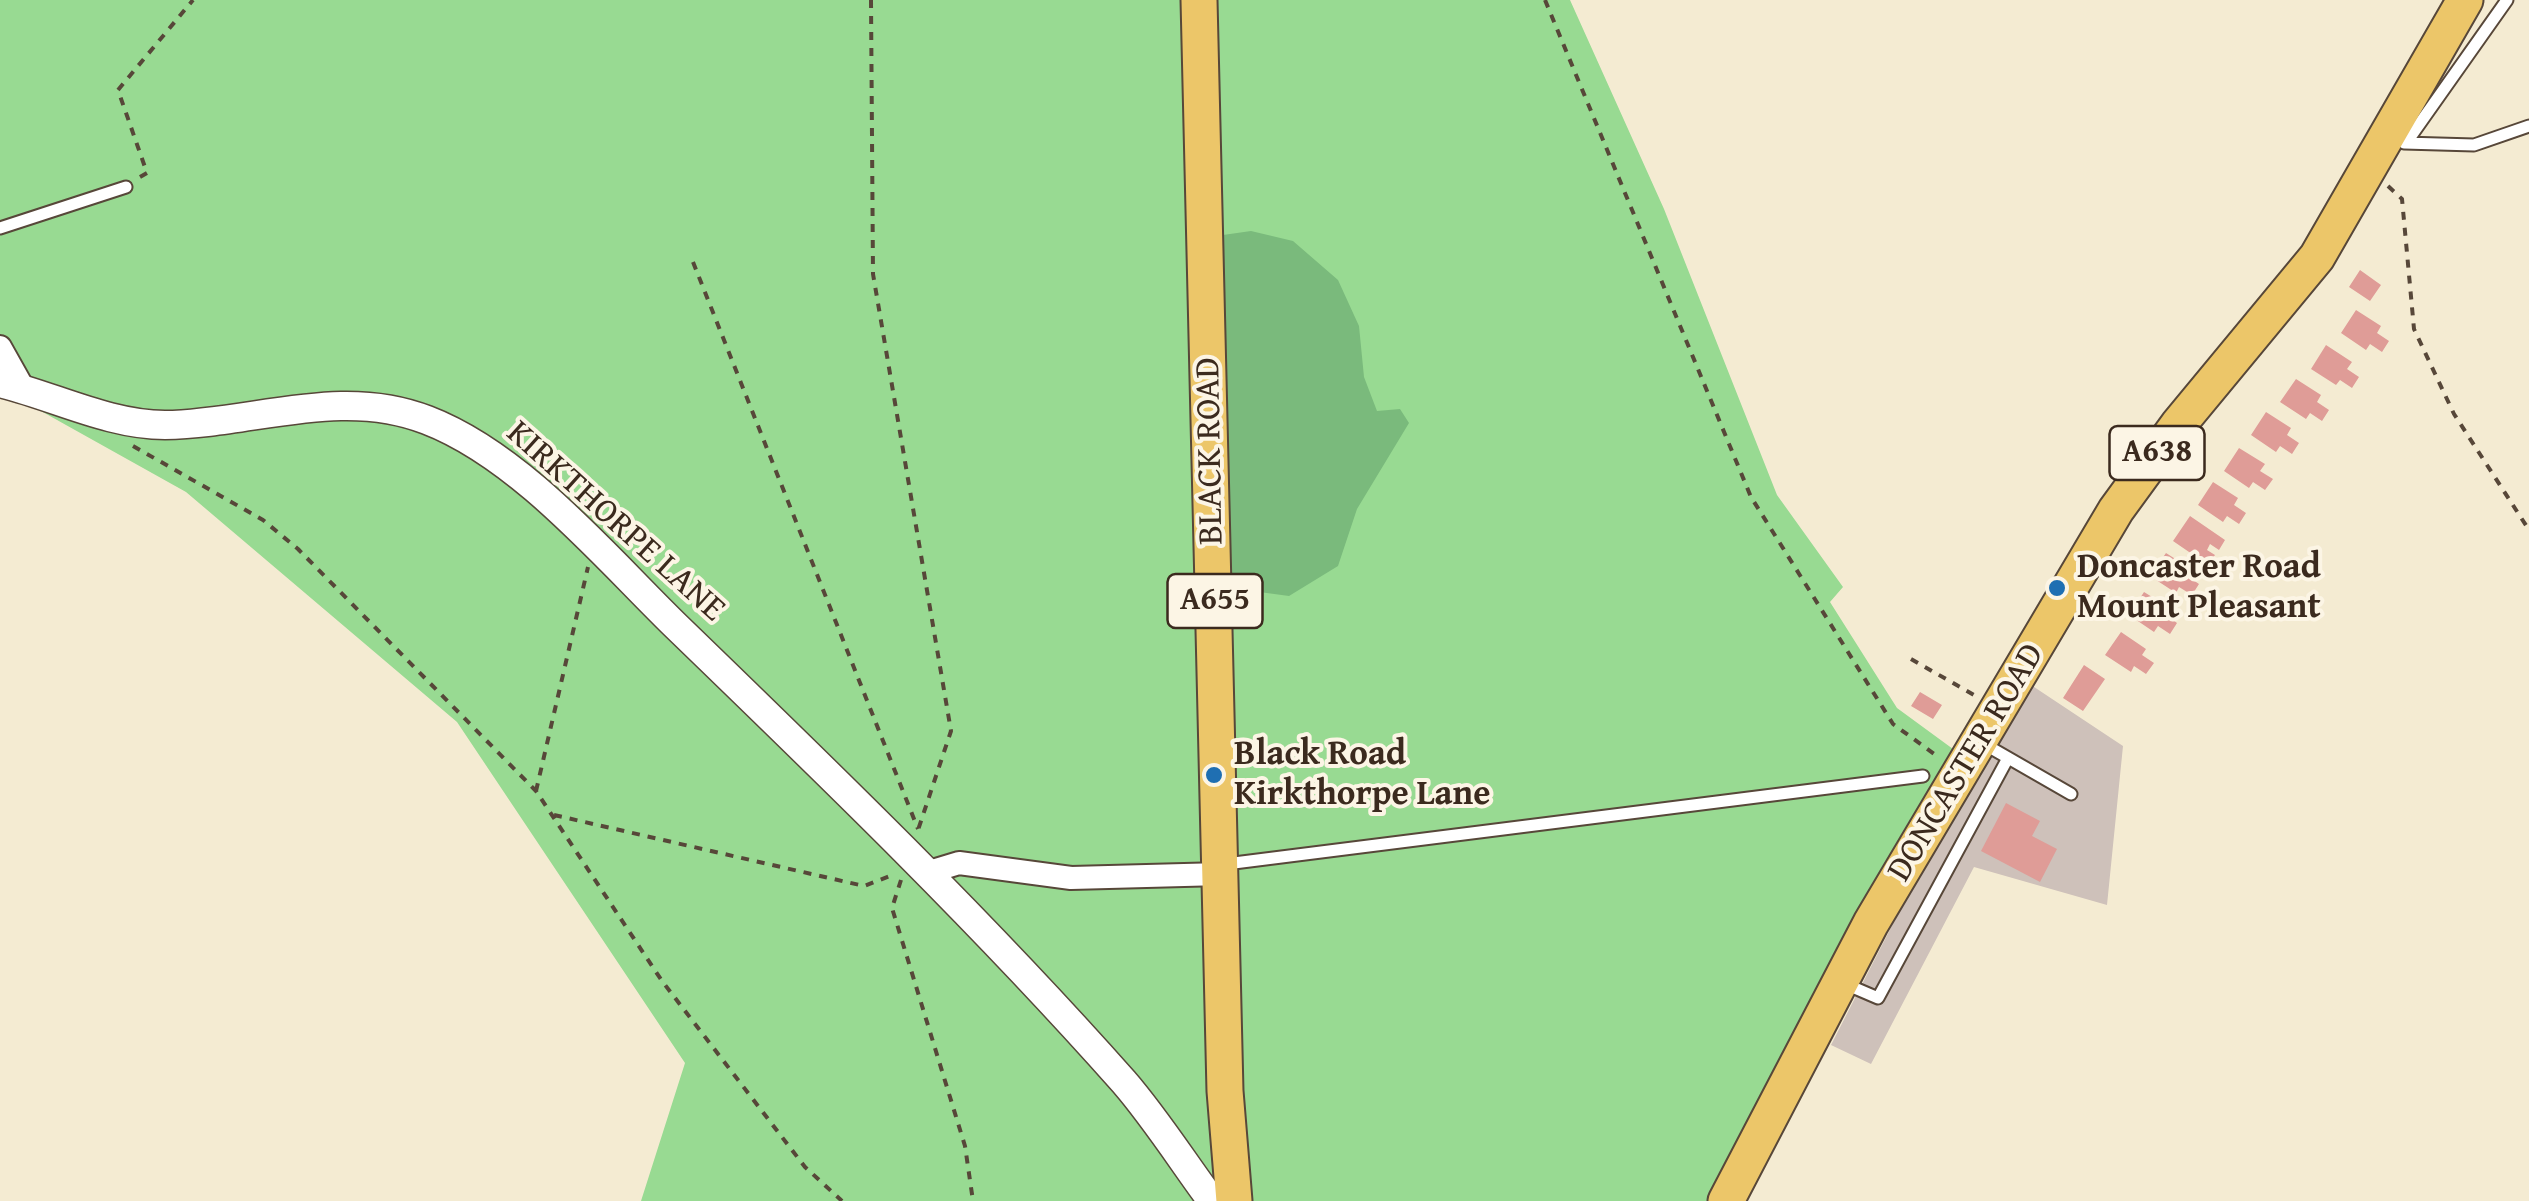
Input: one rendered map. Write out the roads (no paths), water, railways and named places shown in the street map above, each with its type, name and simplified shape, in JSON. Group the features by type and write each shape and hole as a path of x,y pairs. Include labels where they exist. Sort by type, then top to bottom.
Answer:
{"main road":[{"name":"BLACK ROAD","path":"1199,0 1225,1091 1234,1201"},
{"name":"DONCASTER ROAD","path":"1728,1199 1839,981 1994,750 2000,710 2116,510 2178,425 2317,256 2386,152 2466,0"}],"street":[{"name":"KIRKTHORPE LANE","path":"5,366 130,422 163,425 311,407 368,406 402,412 470,442 593,544 918,853 1126,1085 1212,1201"},
{"path":"918,853 959,863 1071,878 1222,869"}],"lane":[{"path":"2386,152 2508,0"},
{"path":"2386,152 2474,145 2529,126"},
{"path":"0,228 126,186"},
{"path":"1994,750 2071,794"},
{"path":"1222,869 1924,776"}],"place":[{"name":"Doncaster Road Mount Pleasant","path":"2057,588"},
{"name":"Black Road Kirkthorpe Lane","path":"1214,775"}]}
